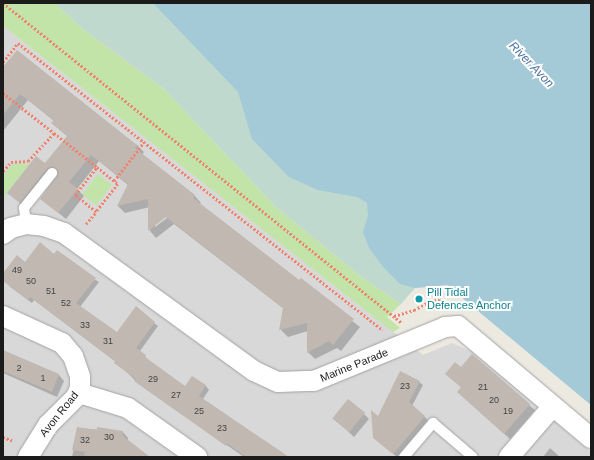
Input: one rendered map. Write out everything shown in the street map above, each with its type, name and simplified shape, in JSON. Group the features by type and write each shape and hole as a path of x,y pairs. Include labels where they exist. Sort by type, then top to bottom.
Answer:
{"street":[{"name":"Marine Parade","path":"3,234 11,228 26,224 51,228 70,237 254,371 270,379 287,383 314,381 403,346 445,327 458,326 591,438"},
{"name":"Avon Road","path":"3,316 57,340 64,346 78,369 79,393 48,425 28,457"},
{"path":"79,393 128,408 197,457"},
{"path":"509,457 553,406"}],"lane":[{"path":"26,224 24,208 52,172"},
{"path":"404,457 433,423 473,457"}],"path":[{"path":"3,3 394,316"},
{"path":"3,62 18,43 403,346"},
{"path":"3,93 97,167 118,184 96,212 75,195 97,167"},
{"path":"3,171 11,162 28,161 54,133"},
{"path":"114,181 144,142"}],"shaded area":[{"path":"3,26 423,355 452,343 473,352 591,452 591,457 3,457"}],"green space":[{"path":"3,3 54,3 84,30 164,89 277,208 359,275 401,304 387,317 400,328 393,332 3,26"},
{"path":"54,3 348,3 591,405 447,285 415,288 401,304 359,275 277,208 164,89 84,30"},
{"path":"30,163 3,198 3,175 13,164"},
{"path":"98,174 112,185 96,206 82,194"}],"water":[{"name":"River Avon","path":"153,3 591,3 591,405 447,285 415,288 400,284 384,268 369,248 363,232 368,216 367,203 357,197 318,190 289,177 252,139 238,92"}],"building":[{"path":"17,50 137,145 135,148 195,195 193,198 299,280 301,278 354,319 333,345 329,341 307,353 307,323 279,330 283,308 166,217 148,231 148,199 117,206 128,184 91,155 69,182 78,189 58,213 40,199 58,174 53,167 47,169 20,203 7,193 36,156 45,163 67,136 51,123 54,120 20,94 3,115 3,67"},
{"path":"40,242 54,254 57,250 96,278 76,303 117,332 136,306 155,322 136,348 146,355 145,357 185,386 192,376 206,385 199,396 289,457 246,457 228,444 226,446 134,381 136,379 114,363 115,361 30,297 28,300 3,281 3,273 17,255 25,262"},
{"path":"3,350 59,374 52,392 3,371"},
{"path":"472,354 530,404 504,434 457,392 461,387 445,374 455,362 461,367"},
{"path":"400,371 420,381 409,402 425,416 393,454 373,438 371,410 378,416"},
{"path":"348,399 365,413 349,432 332,418"},
{"path":"77,427 97,430 97,427 123,431 123,436 150,457 84,457 85,452 72,450"}],"place":[{"name":"Pill Tidal Defences Anchor","path":"419,299"}]}
